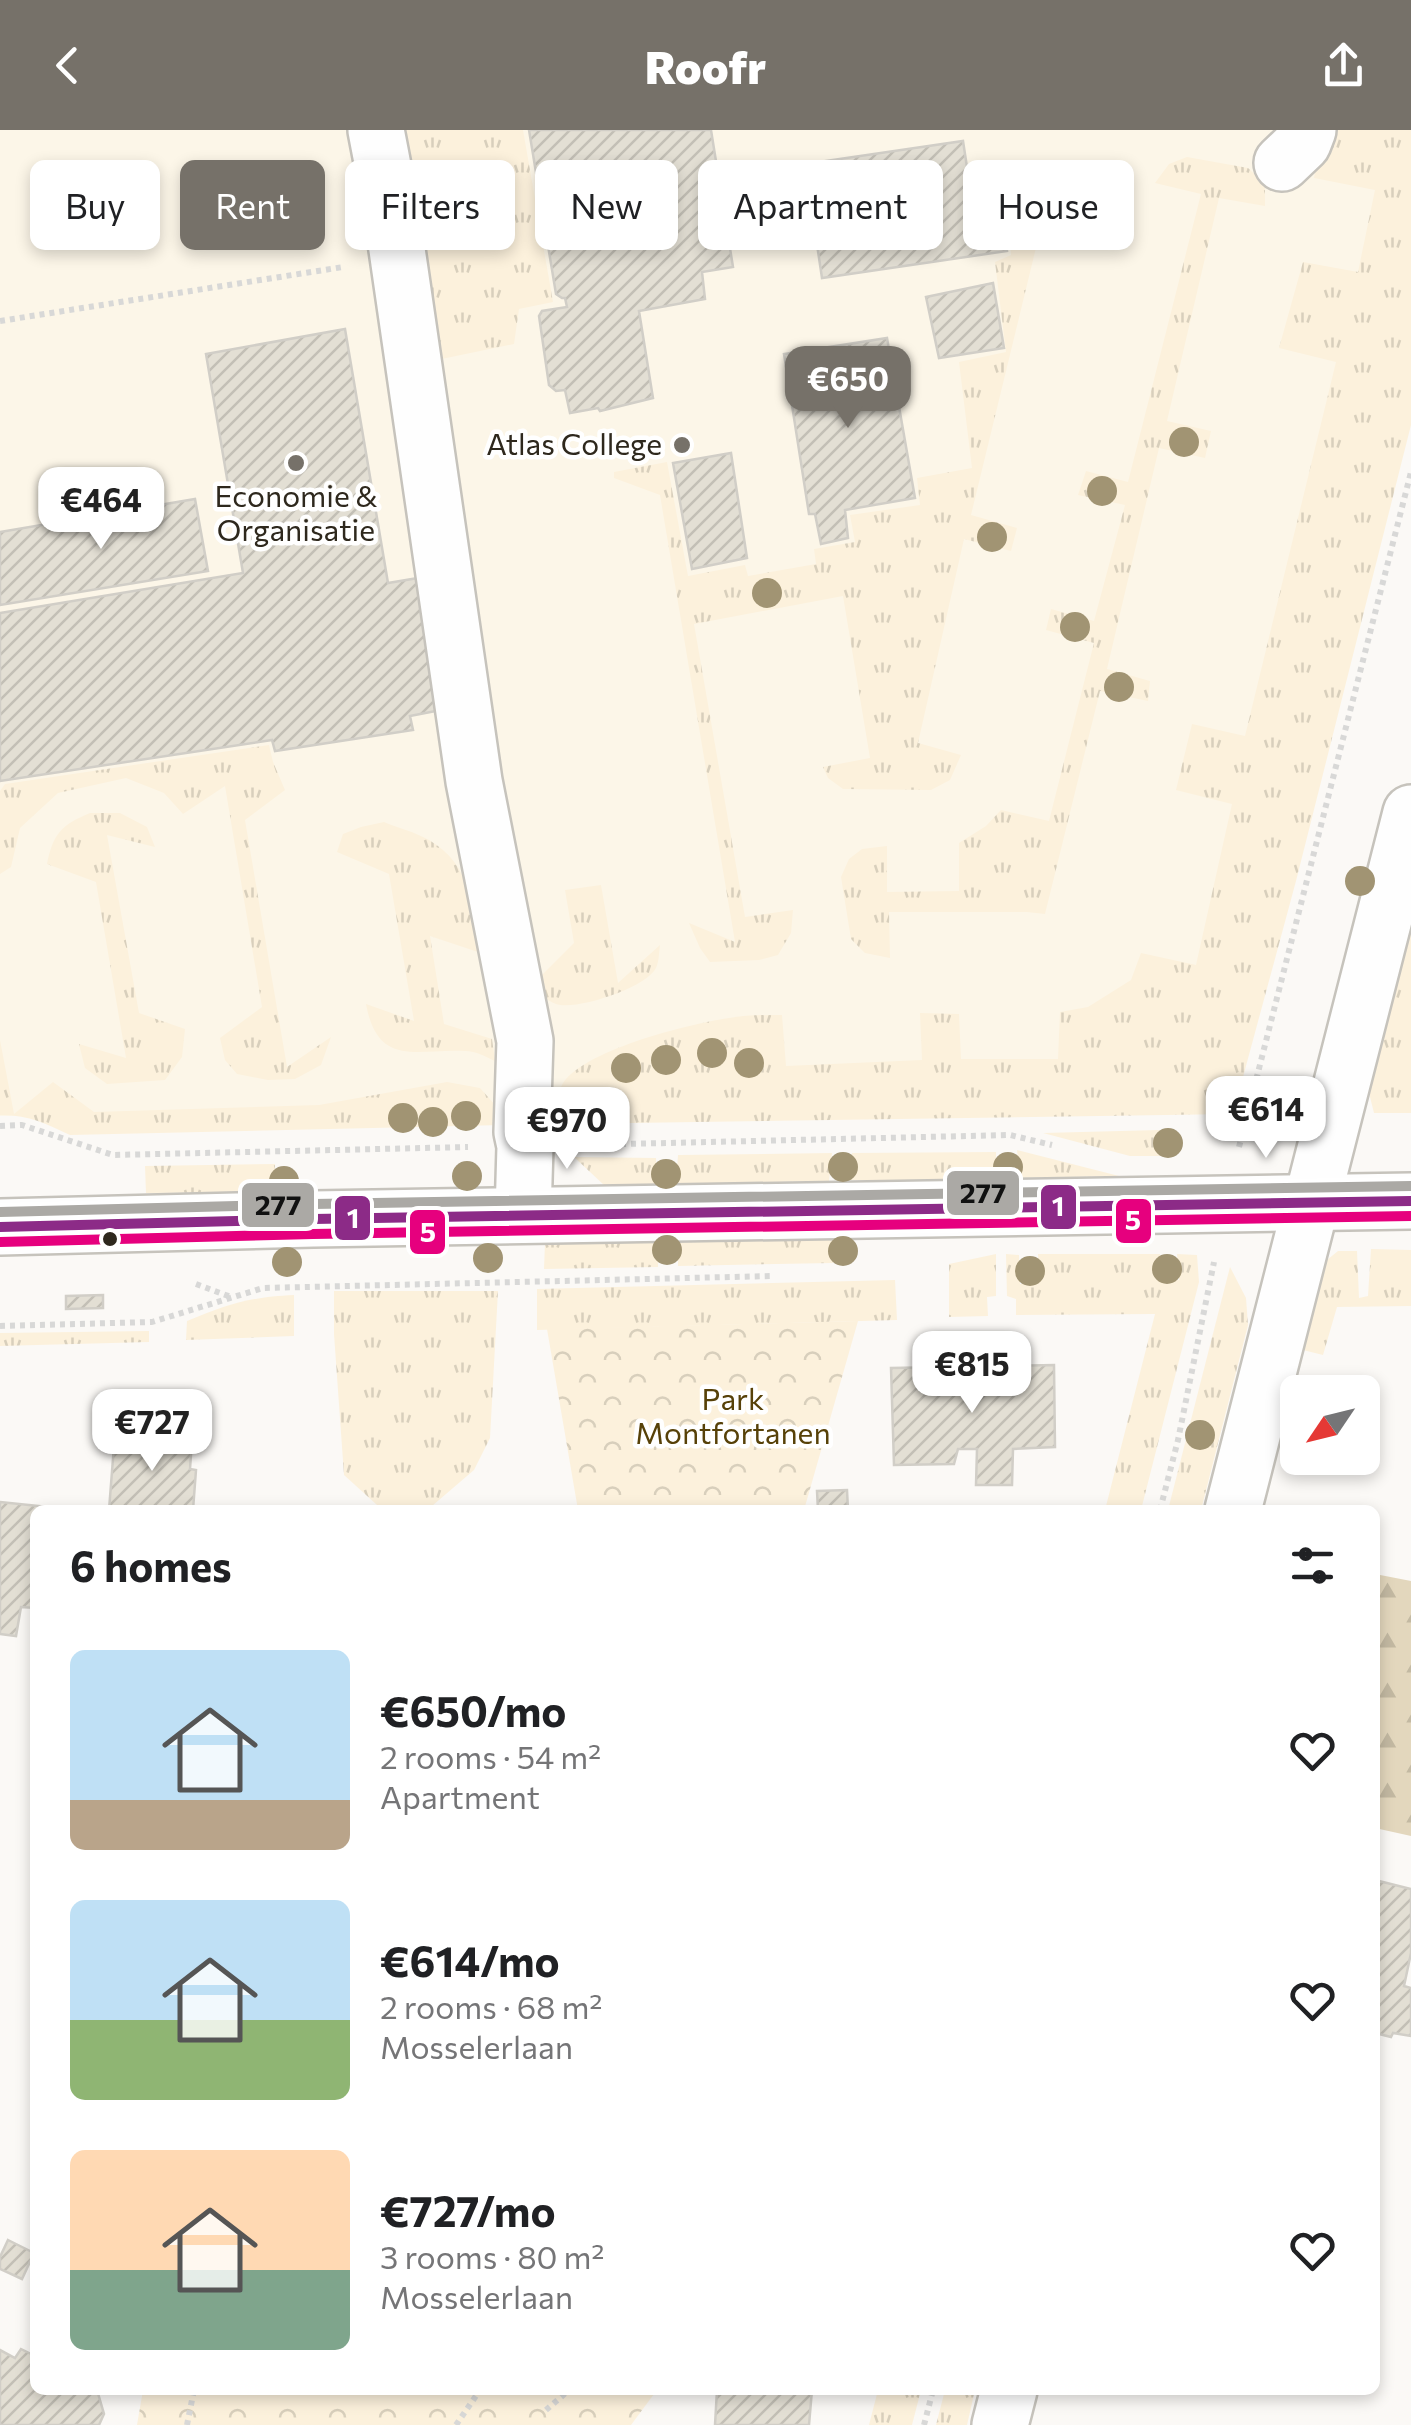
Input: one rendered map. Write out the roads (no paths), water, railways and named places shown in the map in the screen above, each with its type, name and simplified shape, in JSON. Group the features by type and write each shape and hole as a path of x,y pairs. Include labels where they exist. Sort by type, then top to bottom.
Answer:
{"street":[{"path":"376,130 474,781 525,1042 523,1215"},
{"path":"1234,1505 1411,812"},
{"path":"0,1227 1411,1201"},
{"path":"1000,2425 1008,2395"}],"place":[{"name":"Atlas College","path":"682,445"},
{"name":"Economie & Organisatie","path":"296,463"}],"park label":[{"name":"Park Montfortanen","path":"733,1417"}]}
